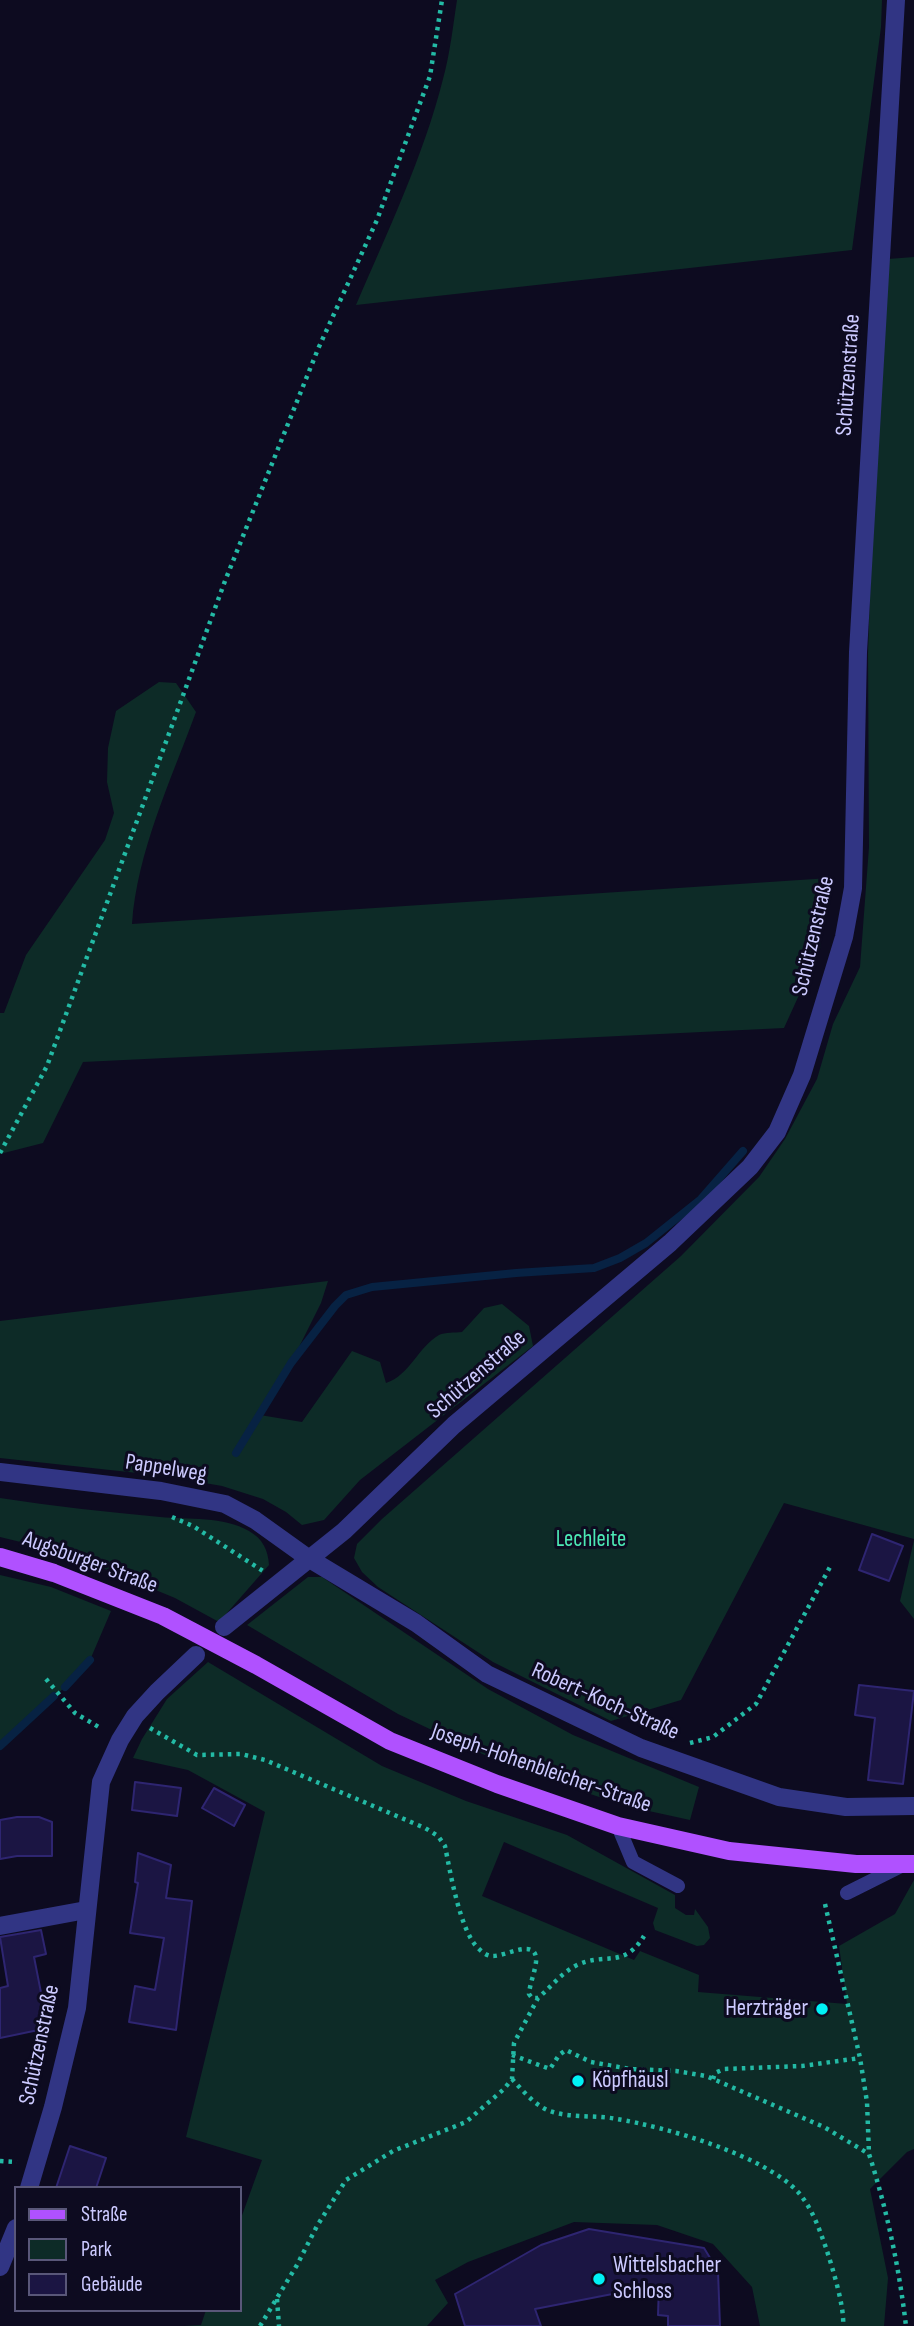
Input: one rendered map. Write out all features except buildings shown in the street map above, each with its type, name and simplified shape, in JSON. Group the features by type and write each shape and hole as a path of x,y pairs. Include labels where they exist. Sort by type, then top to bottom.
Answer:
{"main road":[{"name":"Augsburger Straße","path":"0,1557 54,1573 163,1616 256,1665"},
{"name":"Joseph-Hohenbleicher-Straße","path":"256,1665 390,1741 497,1784 618,1826 729,1851 856,1864 909,1864"}],"street":[{"name":"Schützenstraße","path":"224,1627 344,1531 454,1425 670,1243 750,1167 777,1132 802,1076 844,937 853,888 858,652 896,0"},
{"name":"Pappelweg","path":"0,1472 162,1491 225,1504 255,1520 308,1558"},
{"name":"Robert-Koch-Straße","path":"308,1558 416,1623 487,1674 641,1748 779,1797 846,1807 914,1806"},
{"name":"Schützenstraße","path":"30,2186 53,2107 77,2008 101,1782 120,1740 134,1719 157,1692 196,1655"},
{"path":"0,1926 86,1910"},
{"path":"0,2267 14,2233"}],"lane":[{"path":"618,1826 633,1862 678,1886"},
{"path":"847,1893 909,1864"}],"path":[{"path":"0,1153 47,1066 225,581 318,349 382,207 430,76 442,0"},
{"path":"161,1513 193,1526 239,1553 277,1583"},
{"path":"688,1744 713,1737 756,1704 830,1567"},
{"path":"46,1679 75,1713 120,1740"},
{"path":"134,1719 197,1755 241,1754 265,1760 438,1836 445,1846 467,1933 484,1954 492,1956 531,1949 536,1959 529,1994 532,1998 538,1997"},
{"path":"825,1904 860,2058 867,2102 869,2154 900,2276 906,2326"},
{"path":"644,1936 627,1956 573,1967 538,1997 514,2043 512,2079 530,2098 552,2112 616,2118 669,2130 771,2171 797,2191 814,2216 830,2262 843,2326"},
{"path":"512,2055 550,2069 559,2055 566,2050 591,2062 630,2069 676,2071 706,2076 824,2127 869,2154"},
{"path":"713,2080 715,2073 724,2069 802,2066 860,2058"},
{"path":"260,2326 346,2180 393,2151 466,2122 512,2079"},
{"path":"277,2298 279,2326"}],"green space":[{"path":"457,0 882,0 881,27 852,250 356,305 426,136 445,69"},
{"name":"Lechleite","path":"914,257 914,1539 784,1503 681,1700 611,1721 493,1662 378,1587 362,1572 354,1558 357,1544 382,1519 681,1256 759,1177 785,1139 817,1079 833,1024 860,967 869,847 868,653 875,444 888,259"},
{"path":"159,682 176,683 196,712 148,843 135,897 132,924 830,878 820,949 784,1028 83,1062 43,1143 0,1154 0,1013 4,1013 26,955 105,840 114,813 107,782 108,748 116,711"},
{"path":"328,1281 321,1303 291,1363 260,1415 302,1422 352,1351 380,1362 386,1383 401,1374 432,1340 441,1334 462,1332 484,1308 502,1304 529,1326 533,1346 360,1480 324,1520 302,1525 263,1499 222,1486 165,1476 0,1458 0,1321"},
{"path":"0,1498 228,1523 249,1531 261,1541 269,1565 219,1622 175,1598 66,1553 0,1537"},
{"path":"914,1540 914,1619 900,1601"},
{"path":"0,1575 51,1587 111,1611 90,1660 75,1678 0,1746"},
{"path":"308,1577 322,1577 488,1689 573,1735 699,1787 690,1820 626,1806 510,1767 398,1714 247,1625"},
{"path":"208,1662 382,1766 466,1801 567,1835 675,1895 675,1908 686,1915 694,1915 695,1909 708,1927 710,1938 704,1945 697,1946 655,1930 653,1923 658,1908 504,1842 482,1896 634,1960 640,1951 699,1975 698,1992 847,2004 839,1946 895,1914 914,1880 914,2149 907,2152 870,2189 888,2278 884,2326 760,2326 752,2287 713,2244 657,2225 574,2222 468,2262 435,2280 448,2303 427,2326 184,2326 201,2325 205,2312 242,2312 242,2215 262,2160 186,2137 265,1812 188,1770 133,1758 167,1699"}],"waterway":[{"path":"236,1453 291,1363 346,1295 372,1287 594,1268 620,1258 646,1243 701,1199 743,1151"},
{"path":"65,1687 90,1660"},
{"path":"0,1746 54,1696"}],"place":[{"name":"Herzträger","path":"822,2009"},
{"name":"Köpfhäusl","path":"578,2081"},
{"name":"Wittelsbacher Schloss","path":"599,2279"}]}
